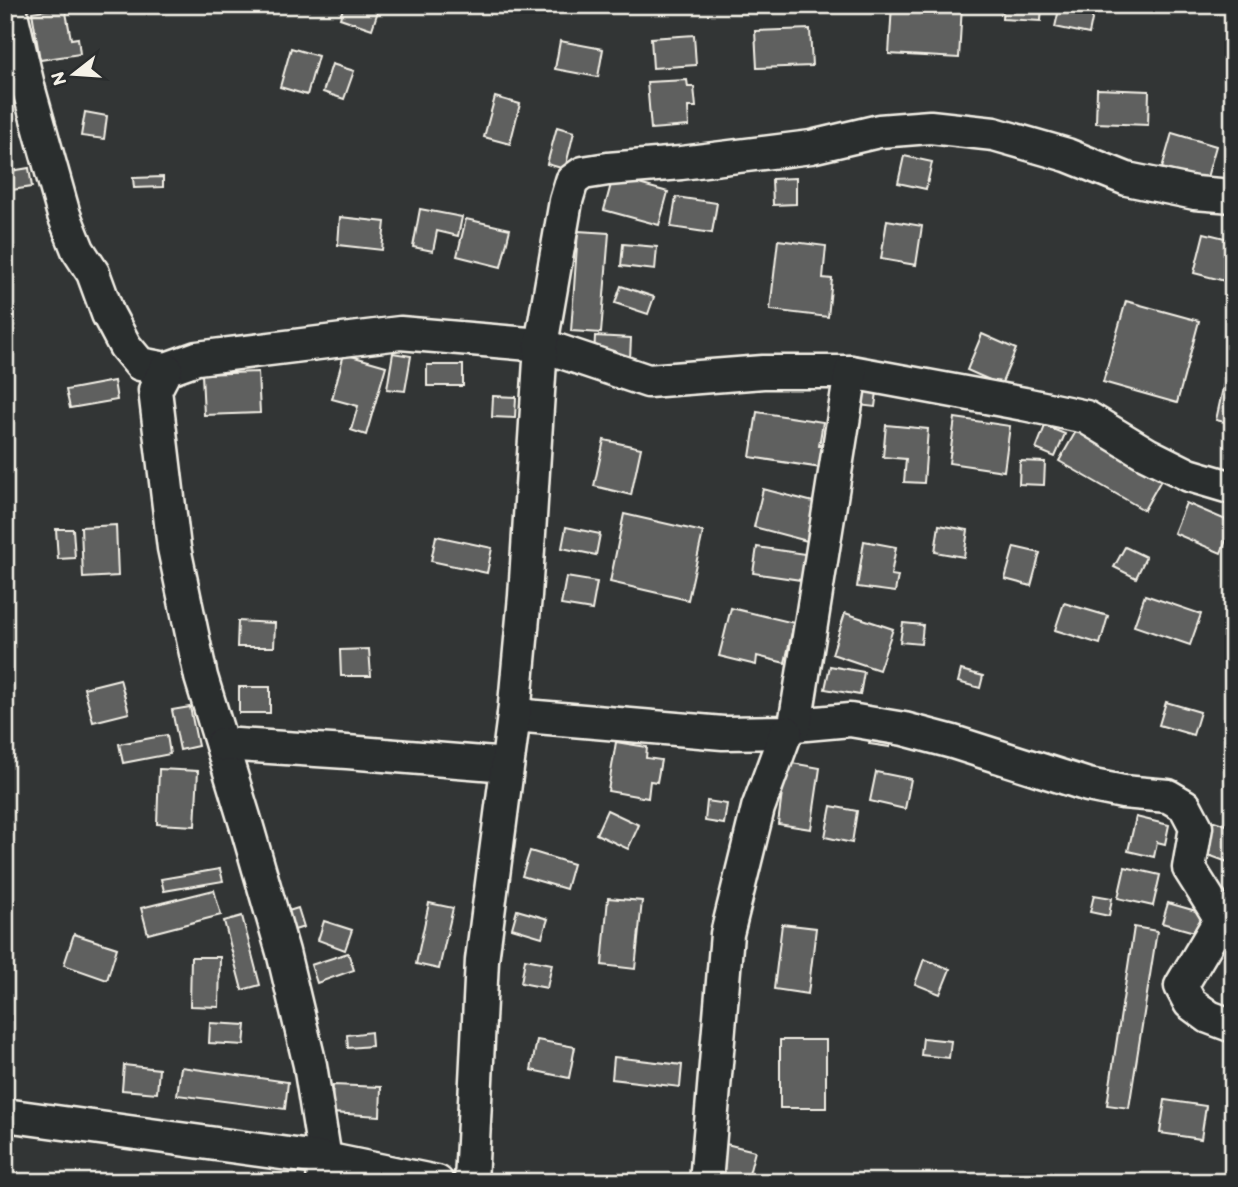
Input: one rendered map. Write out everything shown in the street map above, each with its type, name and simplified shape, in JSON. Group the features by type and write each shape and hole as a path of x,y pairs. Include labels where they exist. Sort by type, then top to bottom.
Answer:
{"street":[{"path":"9,5 29,90 64,215 78,250 93,273 108,314 125,346 141,364 166,369 197,358 400,333 541,345 648,381 763,372 851,372 1086,417 1147,454 1189,475 1233,488"},
{"path":"471,1182 482,960 514,715 526,582 541,345 566,201 572,181 583,173 608,169 798,149 879,131 930,127 994,134 1067,155 1127,179 1233,196"},
{"path":"166,369 155,390 174,548 201,677 286,964 310,1065 324,1170"},
{"path":"706,1182 727,934 758,808 790,728 851,372"},
{"path":"514,715 723,733 850,720 904,729 953,742 1088,785 1123,792 1168,796 1185,806 1196,827 1189,868 1221,919 1181,986 1190,1003 1209,1017 1233,1026"},
{"path":"222,744 507,765"},
{"path":"5,1115 324,1170 437,1182"}],"building":[{"path":"344,5 380,5 372,29 340,18"},
{"path":"892,5 962,5 959,58 889,54"},
{"path":"1003,5 1042,5 1041,21 1002,19"},
{"path":"1060,5 1095,5 1089,34 1055,27"},
{"path":"65,7 71,39 78,38 80,54 40,60 32,12"},
{"path":"810,29 812,66 757,68 755,31"},
{"path":"694,35 696,65 653,68 651,38"},
{"path":"560,41 603,49 598,77 555,69"},
{"path":"291,48 318,56 307,95 280,87"},
{"path":"332,64 354,71 344,99 323,92"},
{"path":"687,80 688,87 694,87 696,107 688,107 689,126 651,129 647,82"},
{"path":"1097,89 1149,91 1148,125 1096,123"},
{"path":"495,97 520,104 510,144 484,137"},
{"path":"85,112 107,116 104,139 81,136"},
{"path":"557,127 574,132 565,169 547,164"},
{"path":"1172,133 1216,146 1206,181 1162,168"},
{"path":"904,156 932,162 926,189 898,183"},
{"path":"29,168 32,187 5,191 5,172"},
{"path":"163,177 163,187 134,188 133,178"},
{"path":"613,177 668,192 659,225 604,210"},
{"path":"796,178 796,204 773,205 772,179"},
{"path":"676,197 717,203 712,233 671,227"},
{"path":"420,209 462,217 458,236 437,231 433,251 413,247"},
{"path":"340,217 385,222 382,250 338,245"},
{"path":"466,219 510,229 501,267 457,256"},
{"path":"887,220 922,226 916,265 881,259"},
{"path":"578,231 609,233 601,333 571,331"},
{"path":"1204,233 1233,240 1225,281 1194,273"},
{"path":"778,240 826,246 823,278 832,279 828,317 770,310"},
{"path":"623,244 657,247 655,270 621,266"},
{"path":"621,286 654,297 648,314 615,303"},
{"path":"1126,301 1199,321 1177,403 1103,382"},
{"path":"982,334 1016,349 1001,385 967,370"},
{"path":"595,336 631,338 630,359 594,357"},
{"path":"393,353 411,356 405,391 387,389"},
{"path":"344,354 386,366 366,435 351,430 358,406 332,399"},
{"path":"1230,356 1233,356 1233,424 1216,420"},
{"path":"427,365 463,365 463,386 427,386"},
{"path":"258,372 260,413 204,415 202,374"},
{"path":"114,381 117,400 70,408 66,390"},
{"path":"860,390 877,392 875,407 858,405"},
{"path":"493,396 516,397 515,418 492,417"},
{"path":"757,412 823,422 819,446 831,448 828,469 750,457"},
{"path":"955,418 1010,426 1004,471 949,463"},
{"path":"886,425 928,429 924,483 904,482 906,459 883,457"},
{"path":"1045,426 1065,434 1055,457 1036,449"},
{"path":"1079,426 1121,450 1118,455 1161,480 1144,510 1059,461"},
{"path":"604,440 641,448 631,495 594,486"},
{"path":"1020,461 1045,462 1044,485 1019,484"},
{"path":"763,489 821,504 811,542 754,527"},
{"path":"1186,503 1233,523 1221,553 1174,533"},
{"path":"624,514 703,532 688,600 610,582"},
{"path":"116,525 118,576 83,578 81,527"},
{"path":"939,525 968,530 964,557 935,552"},
{"path":"566,527 600,534 596,555 562,548"},
{"path":"56,529 73,529 75,558 58,559"},
{"path":"436,536 492,548 487,573 431,561"},
{"path":"864,541 896,547 891,575 898,576 895,592 857,587"},
{"path":"757,547 805,554 801,580 753,573"},
{"path":"1014,547 1040,553 1031,586 1005,579"},
{"path":"1125,547 1146,557 1136,578 1114,567"},
{"path":"566,577 597,582 592,610 561,605"},
{"path":"1145,595 1201,614 1190,645 1134,626"},
{"path":"1064,603 1108,616 1100,644 1055,630"},
{"path":"731,608 794,623 785,663 757,656 756,665 719,656"},
{"path":"845,613 893,629 879,670 832,654"},
{"path":"238,621 275,623 274,647 237,647"},
{"path":"903,623 923,625 921,644 900,642"},
{"path":"369,649 371,676 341,676 340,650"},
{"path":"830,666 864,672 860,695 825,689"},
{"path":"961,670 983,676 980,688 958,682"},
{"path":"120,679 129,713 93,722 84,688"},
{"path":"239,687 270,687 270,713 239,713"},
{"path":"1166,702 1200,712 1193,735 1159,725"},
{"path":"190,707 198,746 180,750 172,710"},
{"path":"872,724 893,727 890,747 869,744"},
{"path":"167,735 170,754 123,763 119,744"},
{"path":"616,742 647,747 646,758 661,760 657,782 650,781 648,798 608,791"},
{"path":"786,762 820,768 811,829 778,824"},
{"path":"159,769 198,771 195,826 157,824"},
{"path":"876,772 911,779 905,809 870,801"},
{"path":"707,801 727,804 724,824 705,821"},
{"path":"831,806 857,811 852,843 825,837"},
{"path":"607,810 639,825 628,849 596,834"},
{"path":"1136,817 1169,825 1165,844 1157,842 1154,857 1128,851"},
{"path":"1211,820 1233,827 1233,864 1200,852"},
{"path":"530,851 573,864 566,889 522,876"},
{"path":"1125,867 1160,875 1153,906 1118,898"},
{"path":"220,869 223,881 164,891 161,879"},
{"path":"214,890 221,915 148,934 141,908"},
{"path":"1094,895 1112,898 1109,916 1090,912"},
{"path":"608,898 642,901 635,969 602,965"},
{"path":"429,903 453,908 439,969 416,964"},
{"path":"1168,903 1203,913 1198,933 1162,923"},
{"path":"298,908 304,927 285,933 279,914"},
{"path":"517,910 548,919 542,937 512,928"},
{"path":"242,916 260,985 242,990 224,921"},
{"path":"324,921 352,930 345,950 318,940"},
{"path":"782,924 816,928 808,994 774,989"},
{"path":"1134,927 1157,931 1129,1108 1107,1105"},
{"path":"74,934 117,948 107,980 64,965"},
{"path":"348,953 354,970 317,983 311,965"},
{"path":"191,957 220,957 219,1007 190,1006"},
{"path":"525,959 552,964 547,988 521,983"},
{"path":"924,959 950,969 940,994 915,984"},
{"path":"210,1023 246,1025 244,1045 209,1043"},
{"path":"371,1032 372,1046 348,1048 347,1035"},
{"path":"923,1038 951,1041 949,1058 921,1055"},
{"path":"537,1040 575,1047 569,1078 531,1070"},
{"path":"780,1040 826,1040 826,1108 780,1108"},
{"path":"614,1057 682,1065 680,1087 612,1079"},
{"path":"124,1065 159,1069 157,1093 122,1090"},
{"path":"181,1067 288,1082 285,1109 177,1095"},
{"path":"333,1085 381,1087 380,1116 331,1113"},
{"path":"1165,1100 1206,1106 1201,1139 1160,1133"},
{"path":"718,1142 755,1151 747,1182 708,1182"}]}
